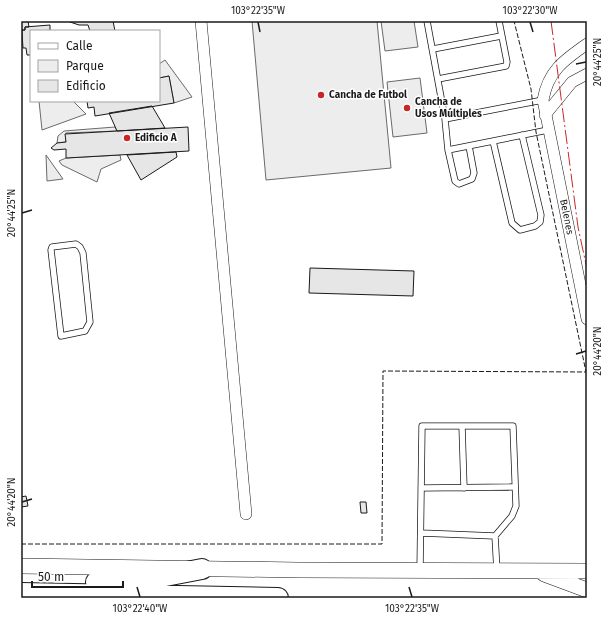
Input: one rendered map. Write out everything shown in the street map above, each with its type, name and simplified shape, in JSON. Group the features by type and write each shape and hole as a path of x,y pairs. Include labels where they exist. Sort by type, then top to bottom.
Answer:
{"highway":[{"path":"21,580 129,581 155,578 202,569"},
{"path":"21,593 278,598"}],"main road":[{"path":"21,566 420,571 587,571"},
{"path":"535,570 587,590"}],"street":[{"path":"201,21 246,514"},
{"path":"543,100 546,84 555,72 567,58 587,44"},
{"path":"545,115 572,82 587,74"},
{"name":"Belenes","path":"543,100 587,319"}],"lane":[{"path":"427,21 445,119 448,150 455,181 459,184 472,179 474,173 469,146"},
{"path":"438,79 506,66 499,21"},
{"path":"432,49 501,36"},
{"path":"445,119 543,100"},
{"path":"448,150 548,130"},
{"path":"493,141 512,223 520,230 536,226 540,222 541,215 522,135"},
{"path":"76,244 80,247 83,253 90,322 85,331 61,336 51,250 55,245 76,244"},
{"path":"420,571 422,426 513,426 516,506 512,516 495,536 497,571"},
{"path":"462,426 464,488"},
{"path":"422,488 515,487"},
{"path":"421,533 495,536"}],"green space":[{"name":"Cancha de Futbol","path":"252,21 377,21 391,168 266,180"},
{"path":"381,21 414,21 418,47 385,51"},
{"path":"165,60 192,97 174,103 169,76 160,78 160,63"},
{"name":"Cancha de Usos Múltiples","path":"420,78 427,133 393,137 387,82"},
{"path":"39,102 74,102 86,114 42,130"},
{"path":"115,127 117,131 66,133 66,142 57,143 58,136 64,131"},
{"path":"46,155 63,179 47,181"},
{"path":"120,155 121,160 101,169 97,182 62,165 59,161 66,158"}],"building":[{"path":"28,21 29,27 25,27 25,30 22,30 21,33 21,22"},
{"path":"113,21 115,30 90,30 88,25 79,25 70,22"},
{"path":"50,25 50,30 30,30 30,55 27,55 26,48 23,48 22,30 25,30 25,27"},
{"path":"169,76 174,103 95,116 94,107 88,108 87,102 160,102 160,78"},
{"path":"152,106 165,128 117,131 109,113"},
{"name":"Edificio A","path":"188,127 189,151 66,158 66,149 54,150 51,148 57,143 66,142 65,134"},
{"path":"176,152 177,157 141,180 127,155"},
{"path":"310,268 414,271 413,296 309,293"},
{"path":"26,496 28,506 21,507 21,497"},
{"path":"360,502 366,502 367,513 361,513"}],"fence":[{"path":"21,544 382,544 383,371 586,372 536,132 531,89 514,21"}],"power":[{"path":"551,21 578,227 587,269"}],"place":[{"name":"Cancha de Futbol","path":"321,95"},
{"name":"Cancha de Usos Múltiples","path":"407,108"},
{"name":"Edificio A","path":"127,138"}]}
